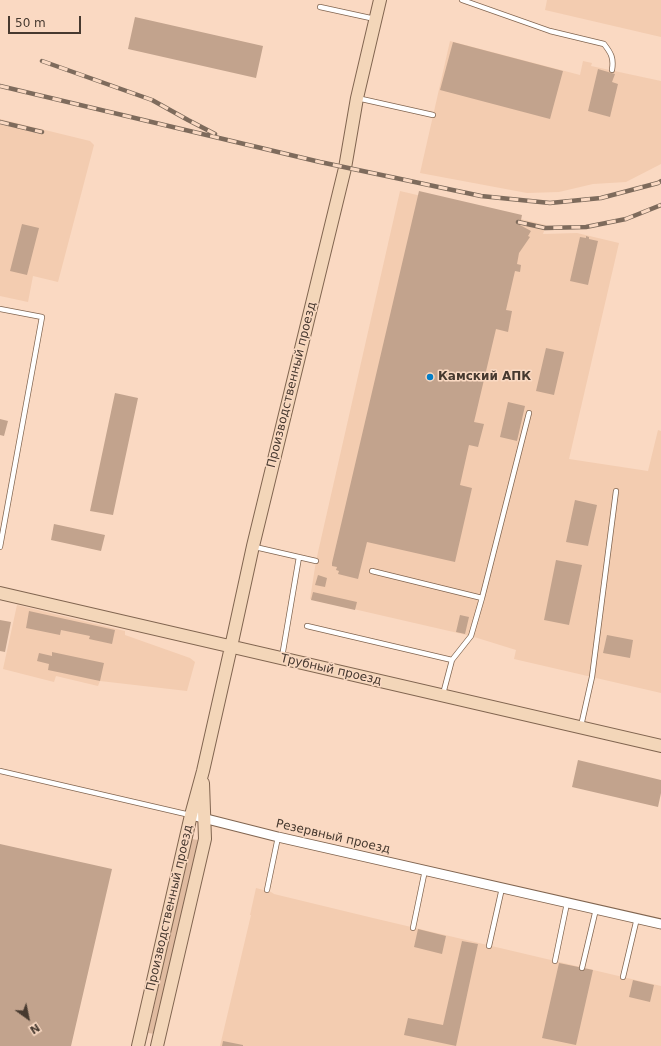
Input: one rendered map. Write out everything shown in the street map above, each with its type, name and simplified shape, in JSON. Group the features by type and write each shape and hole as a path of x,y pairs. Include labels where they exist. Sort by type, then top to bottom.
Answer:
{"street":[{"name":"Производственный проезд","path":"140,1046 253,546 345,168 357,98 380,0"},
{"name":"Трубный проезд","path":"0,593 661,746"},
{"name":"Производственный проезд","path":"157,1046 205,839 203,771"},
{"name":"Резервный проезд","path":"191,816 661,924"}],"lane":[{"path":"462,0 550,31 604,44 611,52 614,62 612,70"},
{"path":"320,7 376,19"},
{"path":"357,98 433,115"},
{"path":"0,308 42,317 0,546"},
{"path":"442,696 452,660 471,636 529,413"},
{"path":"581,728 592,677 616,491"},
{"path":"253,546 316,561"},
{"path":"281,658 299,557"},
{"path":"372,570 482,598"},
{"path":"307,626 452,660"},
{"name":"Резервный проезд","path":"0,771 191,816"},
{"path":"266,890 278,837"},
{"path":"412,928 425,870"},
{"path":"489,946 502,888"},
{"path":"555,962 567,903"},
{"path":"582,968 596,909"},
{"path":"623,977 637,918"}],"shaded area":[{"path":"547,0 661,0 661,37 545,10"},
{"path":"450,41 580,75 583,61 592,63 591,66 661,81 661,164 626,182 593,184 559,192 527,193 420,173"},
{"path":"0,119 90,141 94,145 58,282 33,276 28,302 0,296"},
{"path":"400,191 546,225 543,234 577,233 619,243 569,459 648,471 658,430 661,431 661,693 514,659 516,650 471,636 310,599 316,561"},
{"path":"17,605 125,631 125,635 190,658 195,662 187,691 100,681 98,686 56,676 54,682 3,669"},
{"path":"192,839 198,840 155,1034 148,1033"},
{"path":"256,888 274,894 373,918 661,986 661,1046 220,1046"}],"building":[{"path":"135,17 263,46 256,78 128,49"},
{"path":"453,42 563,71 550,119 440,90"},
{"path":"598,69 615,74 612,82 618,84 610,117 588,111"},
{"name":"Камский АПК","path":"419,191 522,215 520,225 531,231 528,236 530,237 519,253 517,264 521,265 520,272 515,271 506,310 512,311 508,332 496,329 474,422 484,424 478,447 469,445 460,485 472,488 455,562 367,542 358,579 338,574 339,571 336,570 337,567 332,566 332,563"},
{"path":"22,224 39,228 27,275 10,271"},
{"path":"586,236 589,237 589,239 598,241 588,285 570,281 580,237 586,238"},
{"path":"546,348 564,352 554,395 536,391"},
{"path":"115,393 138,398 113,515 90,511"},
{"path":"508,402 525,406 517,441 500,437"},
{"path":"0,419 8,421 4,436 0,435"},
{"path":"575,500 597,505 588,546 566,542"},
{"path":"54,524 105,535 101,551 51,540"},
{"path":"556,560 582,565 569,625 544,620"},
{"path":"318,575 327,578 325,587 315,585"},
{"path":"313,592 357,602 355,610 311,600"},
{"path":"29,611 115,630 112,644 89,639 90,636 61,630 60,635 26,628"},
{"path":"460,615 469,617 465,634 456,632"},
{"path":"0,620 11,622 5,652 0,651"},
{"path":"607,635 633,640 630,658 603,653"},
{"path":"52,652 104,663 100,681 48,670 49,664 37,661 39,653 52,656"},
{"path":"578,760 661,780 661,793 658,807 572,787"},
{"path":"0,844 112,869 71,1046 0,1046"},
{"path":"418,929 446,936 442,954 414,947"},
{"path":"462,941 478,944 456,1046 404,1035 408,1018 443,1025"},
{"path":"559,963 593,970 576,1045 542,1038"},
{"path":"633,980 654,985 650,1002 629,997"},
{"path":"223,1041 243,1045 243,1046 222,1046"}],"railway":[{"path":"42,61 152,100 215,134"},
{"path":"0,86 320,162 481,196 550,203 601,198 661,181"},
{"path":"0,122 42,132"},
{"path":"518,222 545,228 586,227 626,219 661,205"}],"place":[{"name":"Камский АПК","path":"430,377"}]}
